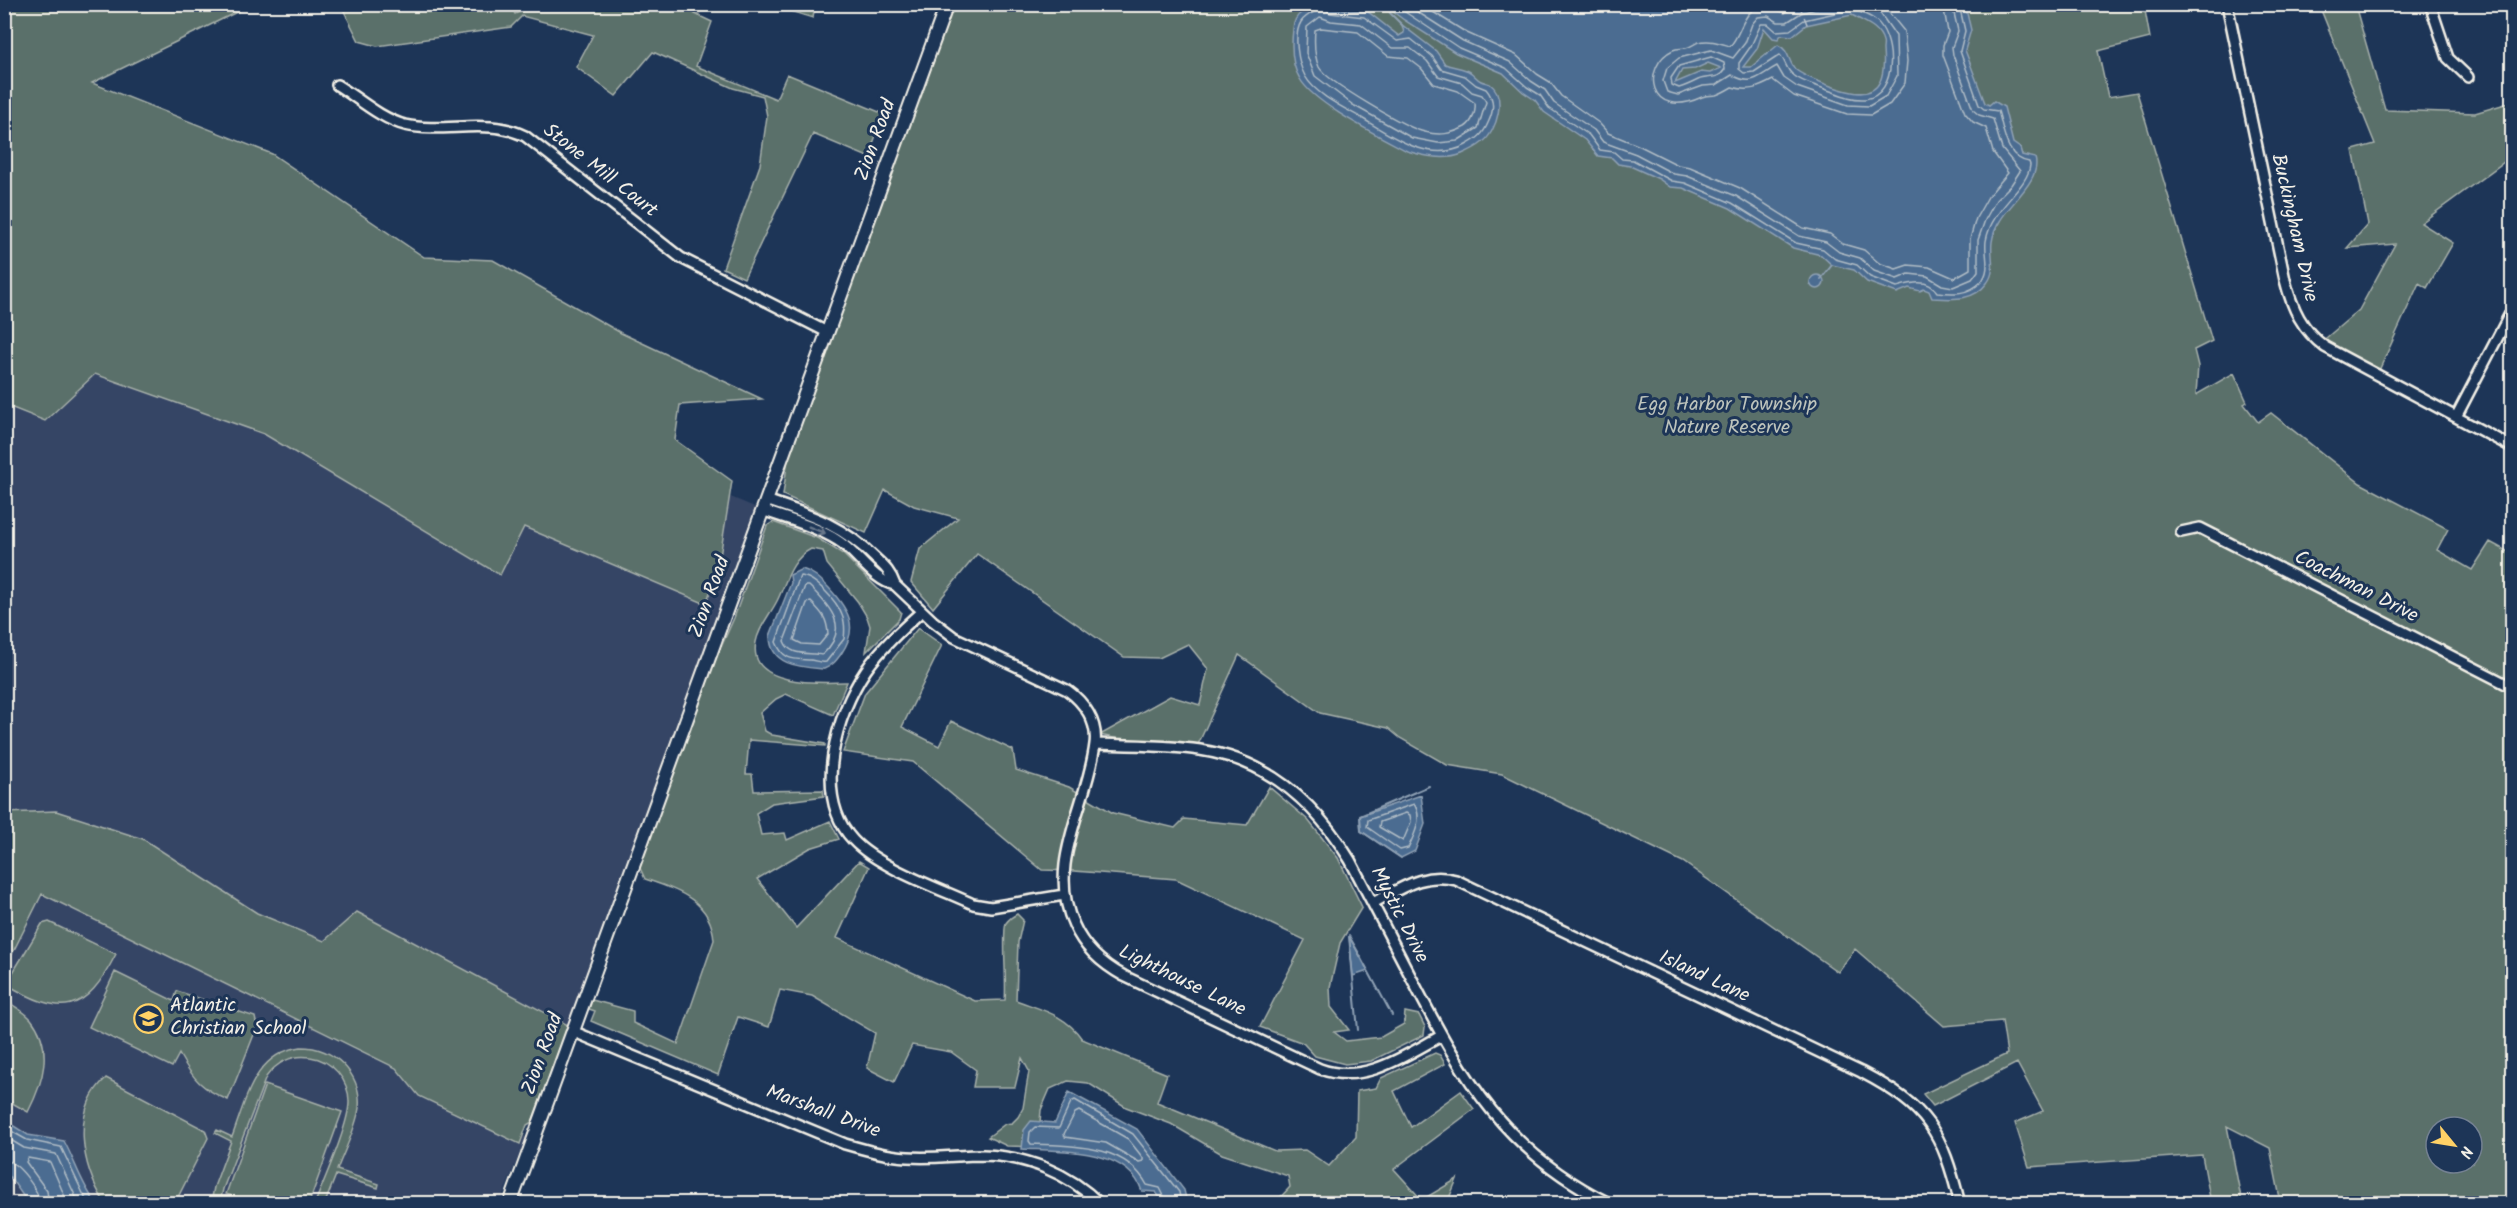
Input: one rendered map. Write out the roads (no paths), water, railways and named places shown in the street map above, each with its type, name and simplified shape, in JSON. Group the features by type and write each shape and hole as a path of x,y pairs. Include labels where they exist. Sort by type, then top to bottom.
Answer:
{"street":[{"name":"Zion Road","path":"510,1203 947,4"},
{"name":"Buckingham Drive","path":"2227,4 2285,280 2293,309 2299,320 2325,347 2512,447"},
{"path":"2430,4 2448,58 2468,77"},
{"name":"Stone Mill Court","path":"337,85 387,117 404,124 497,127 519,133 533,140 681,258 826,332"},
{"path":"2456,417 2512,310"},
{"name":"Lighthouse Lane","path":"764,505 832,537 854,552 884,582 895,585 954,637 1070,693 1083,705 1094,726 1095,744 1064,862 1064,895 1072,922 1082,941 1111,968 1320,1069 1346,1074 1364,1073 1384,1066 1441,1036"},
{"name":"Coachman Drive","path":"2181,532 2200,528 2512,687"},
{"path":"922,611 874,659 854,688 844,711 839,724 832,762 832,794 840,819 851,838 867,853 973,904 991,907 1064,895"},
{"name":"Mystic Drive","path":"1095,744 1201,750 1229,757 1261,770 1287,787 1321,817 1350,860 1441,1036 1472,1087 1514,1136 1558,1172 1611,1203"},
{"name":"Island Lane","path":"1373,903 1423,879 1439,877 1456,879 1861,1072 1905,1098 1928,1123 1950,1162 1960,1203"},
{"name":"Marshall Drive","path":"572,1031 845,1144 905,1157 980,1155 1025,1161 1062,1176 1100,1203"}],"water":[{"path":"1384,5 1965,5 1971,30 1965,50 1985,103 1989,105 1994,101 2004,107 2013,143 2020,148 2022,155 2035,158 2036,166 2030,182 1996,228 1992,242 1992,273 1981,289 1975,294 1954,299 1932,298 1929,291 1924,289 1920,291 1909,288 1897,293 1867,282 1854,270 1832,265 1821,255 1793,248 1730,208 1683,188 1670,187 1659,179 1630,166 1618,164 1612,158 1598,156 1585,140 1544,112 1535,100 1503,73 1456,53","holes":["1852,15 1874,28 1883,42 1882,75 1880,82 1870,91 1862,93 1847,91 1807,77 1796,70 1785,50 1778,45 1751,67 1743,67 1757,49 1764,28 1773,38 1778,39 1781,35 1792,36 1806,25","1708,63 1721,68 1710,73 1701,72 1675,83 1682,70 1695,69"]},
{"path":"1311,8 1367,11 1399,36 1404,33 1402,25 1436,51 1445,64 1468,71 1479,80 1490,84 1495,89 1499,105 1496,122 1488,137 1476,147 1455,156 1420,155 1407,151 1365,128 1319,99 1297,74 1293,62 1292,42 1294,23 1299,15"},
{"path":"1817,275 1822,277 1824,282 1822,287 1817,289 1812,287 1810,282 1812,277"},
{"path":"802,569 820,579 842,603 851,627 847,644 841,654 836,661 824,669 788,663 775,654 771,646 770,636 791,583 790,575"},
{"path":"1421,795 1425,824 1415,851 1401,858 1361,831 1360,816"},
{"path":"1349,936 1368,971 1353,976"},
{"path":"1069,1092 1137,1129 1184,1190 1187,1203 1163,1203 1156,1192 1142,1191 1134,1177 1122,1166 1107,1159 1090,1154 1022,1149 1024,1130 1031,1121 1055,1123"},
{"path":"4,1120 28,1135 64,1141 96,1203 28,1203 5,1170"}],"waterway":[{"path":"1388,8 1402,25"},
{"path":"1821,279 1832,265"},
{"path":"1401,858 1361,831 1360,816 1429,786"},
{"path":"1358,1030 1349,936 1361,957"},
{"path":"1365,965 1392,1015"}],"place":[{"name":"Atlantic Christian School","path":"149,1018"}],"park label":[{"name":"Egg Harbor Township Nature Reserve","path":"1727,416"}]}
